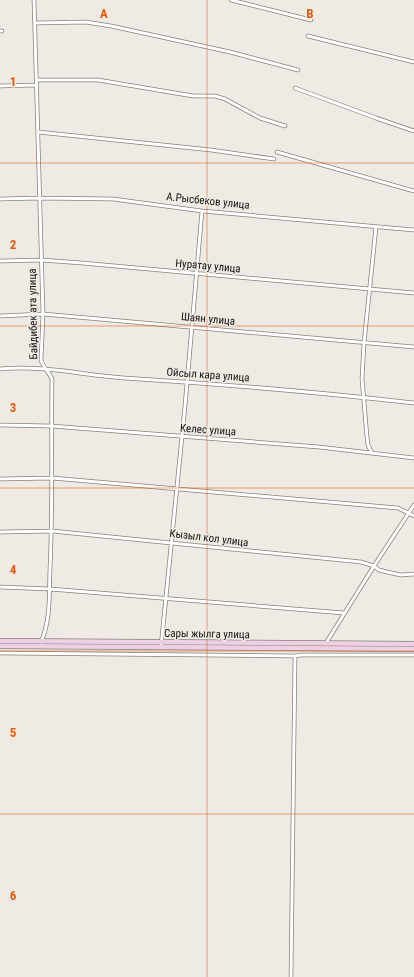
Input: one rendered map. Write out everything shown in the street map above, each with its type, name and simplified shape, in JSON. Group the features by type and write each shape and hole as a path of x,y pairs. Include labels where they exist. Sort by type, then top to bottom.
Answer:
{"main road":[{"name":"Сары жылга улица","path":"0,641 414,649"},
{"name":"Сары жылга улица","path":"0,646 414,644"}],"street":[{"name":"Байдибек ата улица","path":"34,0 41,260 41,360 52,379 52,531 50,589 46,633 41,641 40,647"},
{"path":"231,0 311,20"},
{"path":"35,23 86,22 111,26 230,52 298,70"},
{"path":"308,36 414,62"},
{"path":"37,80 98,80 193,96 215,96 226,99 260,118 285,126"},
{"path":"0,86 37,85"},
{"path":"295,88 414,131"},
{"path":"38,132 211,150 274,159"},
{"path":"277,152 414,191"},
{"name":"А.Рысбеков улица","path":"0,199 113,199 202,211 414,230"},
{"path":"162,645 202,211"},
{"path":"372,453 368,445 362,379 364,343 376,227"},
{"name":"Нуратау улица","path":"0,261 41,260 82,263 414,293"},
{"name":"Шаян улица","path":"0,316 42,314 414,347"},
{"name":"Ойсыл кара улица","path":"0,369 20,367 45,368 121,378 187,382 414,402"},
{"name":"Келес улица","path":"0,425 51,426 182,438 319,448 414,458"},
{"path":"0,479 52,478 398,508 414,516"},
{"path":"325,644 414,505"},
{"name":"Кызыл кол улица","path":"0,532 52,531 361,562 387,572 402,575 414,574"},
{"path":"0,587 50,589 344,613"},
{"path":"0,653 295,656 414,655"},
{"path":"291,977 295,656"}]}
